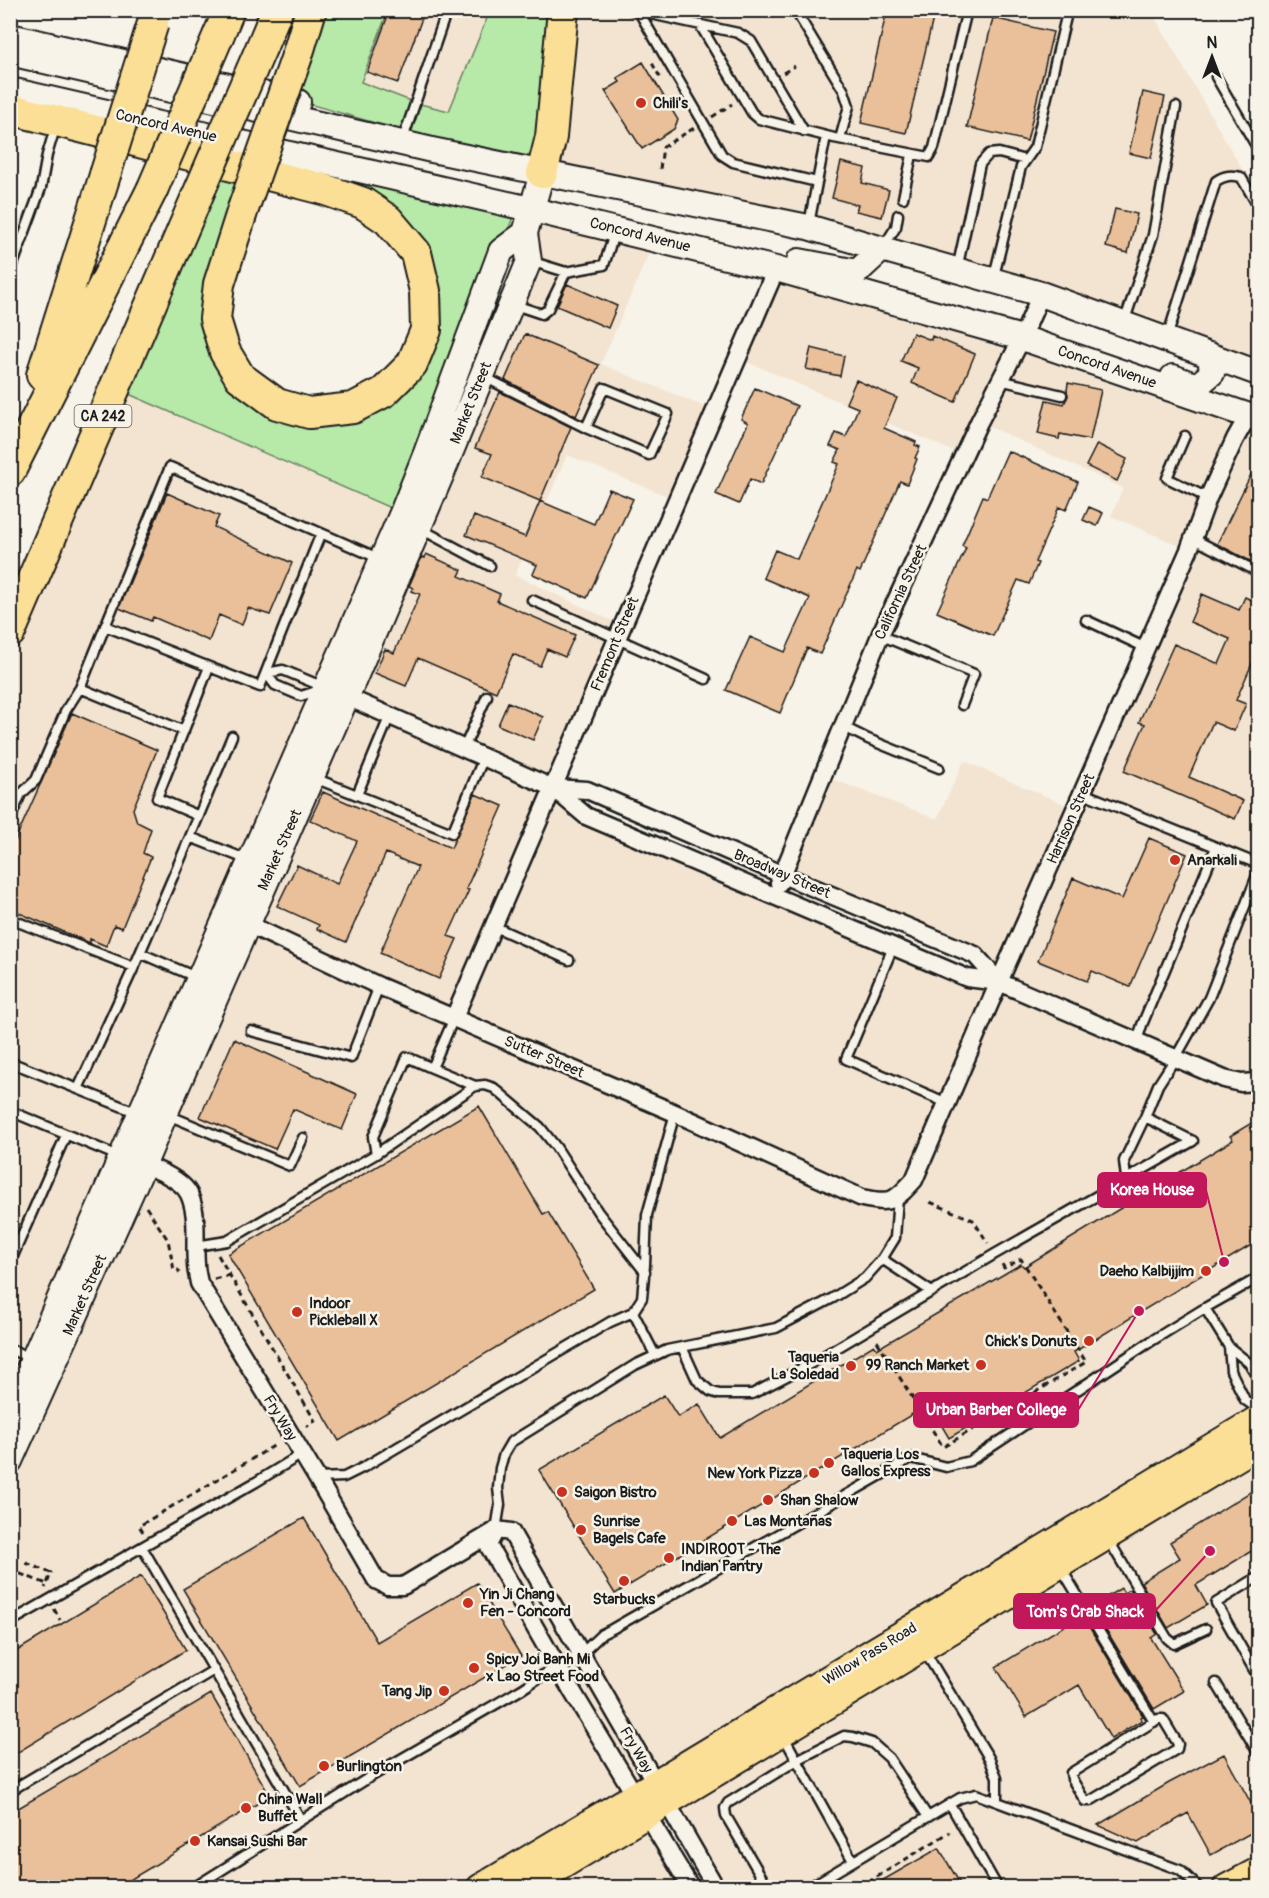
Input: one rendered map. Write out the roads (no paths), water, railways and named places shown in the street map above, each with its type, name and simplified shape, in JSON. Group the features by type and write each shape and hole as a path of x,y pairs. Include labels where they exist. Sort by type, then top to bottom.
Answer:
{"highway":[{"name":"CA 242","path":"10,632 277,10"},
{"path":"10,109 57,121 323,189 363,203 388,220 416,253 426,291 426,330 412,364 384,392 353,408 309,413 276,404 240,377 225,352 214,319 219,284 243,208 297,56 311,10"},
{"path":"542,173 551,137 564,10"},
{"path":"14,464 156,17"},
{"path":"14,464 152,190 224,22"}],"main road":[{"path":"10,36 352,115 405,133 432,150"},
{"path":"10,53 432,150 808,226 1041,294 1258,373"},
{"name":"Concord Avenue","path":"10,90 532,209 776,269 1022,339 1255,414"},
{"name":"Market Street","path":"10,1461 165,1114 237,919 250,861 337,692 409,523 482,376 512,304 529,261 525,233 542,173"},
{"name":"Market Street","path":"10,1412 199,979 237,919 312,777 337,692 382,560 409,523 426,453 501,251 525,233"},
{"path":"776,269 783,261 795,260 857,272 882,249"},
{"path":"1087,360 1126,359 1197,386 1212,373 1210,355"},
{"name":"Willow Pass Road","path":"533,1885 651,1799 1258,1419"},
{"name":"Willow Pass Road","path":"480,1887 782,1732 1258,1445"},
{"path":"1226,1887 1258,1871"}],"street":[{"name":"Fremont Street","path":"454,1018 776,269"},
{"name":"California Street","path":"774,895 880,635 979,422 1022,339 1041,294"},
{"name":"Harrison Street","path":"898,1197 914,1180 1194,539 1208,498 1235,439 1255,414"},
{"name":"Broadway Street","path":"337,692 554,788 586,816 893,947 967,978 999,982 1224,1079 1241,1083 1258,1082"},
{"name":"Broadway Street","path":"554,788 587,790 975,955 999,982"},
{"name":"Sutter Street","path":"237,919 379,986 675,1113 862,1198 884,1203 898,1197"},
{"name":"Fry Way","path":"121,1157 144,1164 179,1182 189,1193 195,1214 196,1264 199,1283 376,1580 388,1586 403,1586 496,1530 511,1532 581,1654 691,1887"},
{"name":"Fry Way","path":"496,1530 488,1545 557,1666 716,1887"}],"lane":[{"path":"405,133 447,10"},
{"path":"795,10 844,91 849,106 840,139"},
{"path":"700,25 752,112 759,119 826,136 929,157 934,148 967,10"},
{"path":"636,11 738,33 751,41 804,131"},
{"path":"636,11 722,155 733,162 817,182"},
{"path":"993,280 1021,167 1035,147 1066,17"},
{"path":"1216,76 1258,149"},
{"path":"1124,324 1153,234 1176,107"},
{"path":"10,273 41,188 47,155 57,121"},
{"path":"808,226 826,136"},
{"path":"957,270 980,164 989,154 999,153 1025,160"},
{"path":"903,198 912,154"},
{"path":"1167,339 1216,181 1223,176 1241,177 1258,206"},
{"path":"882,249 896,227 898,215"},
{"path":"529,261 566,272 604,265 616,229"},
{"path":"512,304 542,314 549,309 566,272"},
{"path":"482,376 586,428 649,455 668,414 604,388 586,428"},
{"path":"1000,380 1062,395"},
{"path":"1185,436 1167,478 1208,498"},
{"path":"10,819 21,794 36,780 66,710 80,687 170,467 382,560"},
{"path":"409,523 490,566"},
{"path":"105,626 260,687 321,533"},
{"path":"1194,539 1258,572"},
{"path":"532,600 706,679"},
{"path":"1086,620 1146,648"},
{"path":"880,635 974,674 962,705"},
{"path":"199,816 157,798 209,667"},
{"path":"266,673 283,669 337,692"},
{"path":"266,673 275,685 301,696 337,692"},
{"path":"80,687 184,731"},
{"path":"464,748 487,696"},
{"path":"357,795 390,715"},
{"path":"844,727 867,739 939,768"},
{"path":"78,1089 134,967 231,736"},
{"path":"312,777 452,833 484,757"},
{"path":"1083,793 1258,864"},
{"path":"190,837 250,861"},
{"path":"1137,1041 1216,847"},
{"path":"1126,1179 1124,1161 1158,1085 1209,998 1258,873"},
{"path":"10,919 134,967"},
{"path":"493,926 569,960"},
{"path":"893,947 846,1059 947,1102"},
{"path":"140,953 199,979"},
{"path":"251,1030 351,1058 379,986"},
{"path":"432,1068 454,1018"},
{"path":"376,1155 373,1137 407,1057 475,1086 485,1085 494,1088 540,1127 556,1146 598,1212 645,1272"},
{"path":"10,1062 140,1114"},
{"path":"196,1246 227,1241 376,1155 475,1086"},
{"path":"10,1111 121,1157"},
{"path":"316,1478 344,1477 364,1467 610,1322 633,1312 642,1298 647,1215 675,1113"},
{"path":"165,1114 290,1167 303,1138"},
{"path":"682,1347 697,1380 710,1391 719,1394 752,1394 810,1364 1193,1140 1145,1117"},
{"path":"10,1263 66,1135"},
{"path":"496,1530 500,1505 498,1488 500,1468 511,1442 655,1355 682,1347 776,1328 865,1278 882,1259 895,1238 898,1197"},
{"path":"882,1259 932,1292"},
{"path":"193,1887 370,1777 581,1654 602,1634 911,1458 946,1467 970,1461 1153,1340 1258,1278"},
{"path":"1205,1308 1229,1347 1249,1363 1258,1378"},
{"path":"633,1312 655,1355"},
{"path":"1229,1347 1231,1371 1245,1400 1258,1409"},
{"path":"10,1349 33,1359"},
{"path":"10,1622 302,1454"},
{"path":"1106,1536 1167,1638 1174,1644 1206,1629"},
{"path":"142,1547 301,1820"},
{"path":"1059,1565 1154,1722"},
{"path":"1258,1577 1216,1603 1258,1677"},
{"path":"922,1647 989,1758 997,1777 997,1801"},
{"path":"10,1791 214,1670"},
{"path":"1216,1683 1258,1753"},
{"path":"1163,1719 1178,1744 1178,1749 1090,1801 1085,1801 1071,1773 1154,1722 1163,1719"},
{"path":"782,1732 853,1861"},
{"path":"1250,1739 1258,1734"},
{"path":"768,1887 726,1816 725,1808 728,1803 797,1760 844,1736 872,1743 889,1758 928,1817"},
{"path":"808,1887 960,1798 976,1794 1179,1870 1199,1887"},
{"path":"950,1804 998,1887"}],"place":[{"name":"Chili's","path":"641,103"},
{"name":"Anarkali","path":"1175,860"},
{"name":"Korea House","path":"1224,1262"},
{"name":"Daeho Kalbijjim","path":"1206,1271"},
{"name":"Urban Barber College","path":"1139,1311"},
{"name":"Indoor Pickleball X","path":"297,1312"},
{"name":"Chick's Donuts","path":"1089,1341"},
{"name":"99 Ranch Market","path":"981,1365"},
{"name":"Taqueria La Soledad","path":"851,1366"},
{"name":"Taqueria Los Gallos Express","path":"829,1463"},
{"name":"New York Pizza","path":"814,1473"},
{"name":"Saigon Bistro","path":"562,1492"},
{"name":"Shan Shalow","path":"768,1500"},
{"name":"Las Montañas","path":"732,1521"},
{"name":"Sunrise Bagels Cafe","path":"581,1530"},
{"name":"Tom's Crab Shack","path":"1210,1551"},
{"name":"INDIROOT - The Indian Pantry","path":"669,1558"},
{"name":"Starbucks","path":"624,1581"},
{"name":"Yin Ji Chang Fen - Concord","path":"468,1603"},
{"name":"Spicy Joi Banh Mi x Lao Street Food","path":"474,1668"},
{"name":"Tang Jip","path":"444,1691"},
{"name":"Burlington","path":"324,1766"},
{"name":"China Wall Buffet","path":"246,1808"},
{"name":"Kansai Sushi Bar","path":"195,1841"}]}
